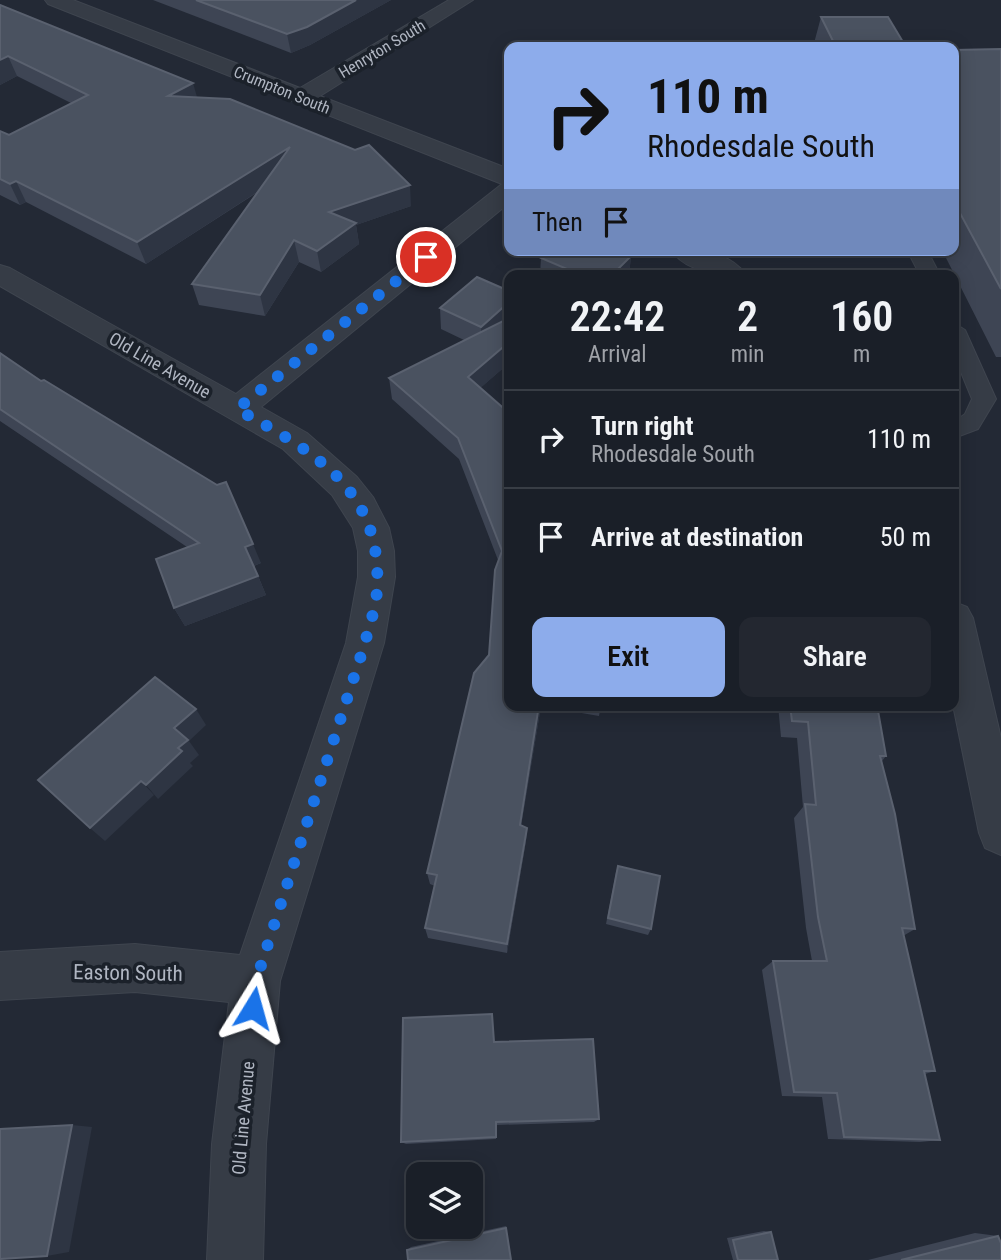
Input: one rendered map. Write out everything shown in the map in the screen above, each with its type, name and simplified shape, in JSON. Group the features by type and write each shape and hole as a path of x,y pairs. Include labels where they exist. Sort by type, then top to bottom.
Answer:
{"street":[{"name":"Crumpton South","path":"56,0 504,176"},
{"name":"Henryton South","path":"300,98 463,0"},
{"path":"237,409 504,194"},
{"name":"Old Line Avenue","path":"0,274 295,442 336,474 363,508 376,546 377,593 365,643 256,981 239,1144 235,1260"},
{"path":"959,641 1001,833"},
{"name":"Easton South","path":"0,976 135,968 256,981"}],"lane":[{"path":"959,342 984,400 976,418 959,429"}],"building":[{"path":"196,0 356,0 307,27 287,34"},
{"path":"0,5 193,83 168,96 230,99 355,150 369,145 410,185 329,212 356,223 317,251 294,240 260,295 192,284 290,147 137,242 16,181 10,184 0,179 0,131 9,135 88,95 8,56 0,60"},
{"path":"821,17 888,17 903,42 834,42"},
{"path":"1001,49 1001,289 959,211 959,50"},
{"path":"631,256 617,270 569,270 541,258"},
{"path":"477,277 504,289 504,306 481,327 440,308"},
{"path":"504,320 504,346 468,377 504,409 504,711 538,711 520,825 527,828 507,944 425,928 437,875 427,873 474,673 489,655 495,570 502,551 458,438 389,378"},
{"path":"0,353 41,381 44,380 217,485 226,482 253,544 245,547 258,576 174,608 156,559 199,543 0,409"},
{"path":"155,677 196,709 174,728 188,740 178,748 182,751 146,785 141,781 90,828 38,780"},
{"path":"791,711 878,711 886,756 880,756 895,814 915,929 902,928 935,1071 924,1071 940,1140 844,1137 837,1093 794,1092 773,961 827,961 818,917 805,804 816,805 808,722 792,721"},
{"path":"618,866 660,876 651,929 608,918"},
{"path":"492,1014 494,1042 593,1039 599,1119 496,1122 496,1137 401,1142 403,1018"},
{"path":"72,1125 47,1256 0,1259 0,1129"},
{"path":"506,1228 511,1260 408,1260 407,1250 456,1239 483,1239 483,1233"},
{"path":"771,1232 778,1260 738,1260 733,1240"},
{"path":"998,1236 1001,1243 1001,1260 901,1260"}],"route":[{"path":"253,1008 256,981 365,643 377,593 377,569 376,546 363,508 336,474 295,442 237,409 426,257"}]}
